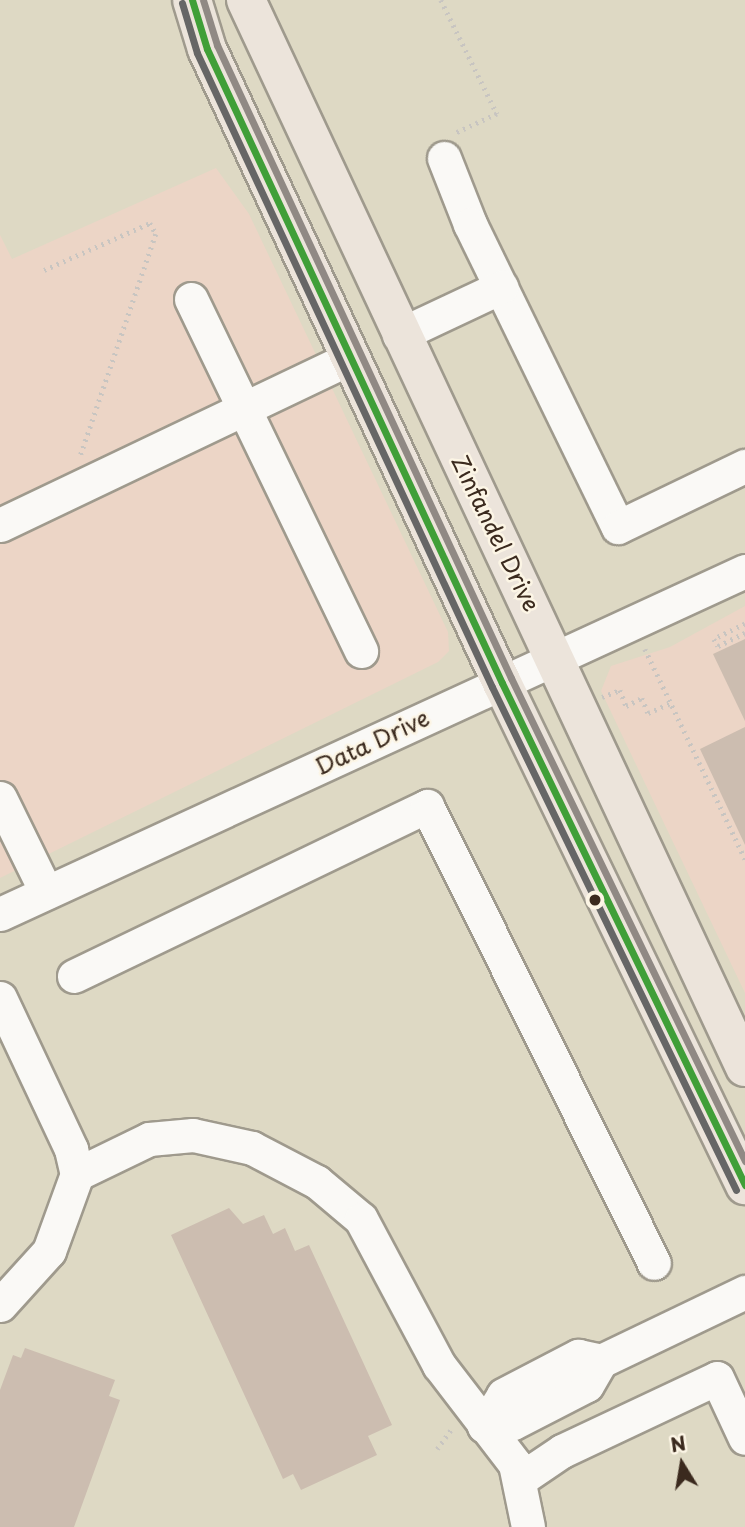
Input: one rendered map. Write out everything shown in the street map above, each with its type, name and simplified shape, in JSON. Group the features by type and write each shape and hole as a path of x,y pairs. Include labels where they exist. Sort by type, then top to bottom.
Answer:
{"main road":[{"path":"192,0 207,49 502,683 745,1185"},
{"name":"Zinfandel Drive","path":"246,0 400,335 556,658 745,1067"},
{"path":"241,121 267,137 359,323 373,331 400,335"},
{"path":"352,358 381,363 396,378 423,428 448,435"}],"street":[{"path":"445,148 501,287 618,527 745,466"},
{"path":"400,335 501,287"},
{"path":"191,299 360,651"},
{"path":"0,526 352,358"},
{"name":"Data Drive","path":"0,914 745,571"},
{"path":"0,798 46,892"},
{"path":"74,976 427,806 654,1263"},
{"path":"0,1305 48,1251 77,1174 71,1149 1,1004"},
{"path":"77,1174 149,1139 193,1135 252,1148 317,1182 361,1219 439,1365 515,1464 528,1527"},
{"path":"484,1426 503,1395 578,1356 601,1362 745,1292"},
{"path":"519,1480 562,1451 717,1378 745,1438"}],"path":[{"path":"441,0 497,114 445,148"},
{"path":"44,270 150,223 156,234 76,468"},
{"path":"745,624 714,639 718,646 745,633"},
{"path":"645,649 745,859"},
{"path":"598,699 620,690 626,706 642,698 648,713 670,703"}],"shaded area":[{"path":"216,168 249,214 448,632 449,651 438,662 0,878 0,235 12,259"},
{"path":"745,606 745,993 601,691 611,666 670,647"}],"building":[{"path":"745,639 745,721 713,654"},
{"path":"745,727 745,845 700,749"},
{"path":"229,1208 243,1224 264,1215 273,1234 285,1228 295,1251 309,1245 392,1425 368,1436 377,1455 301,1490 293,1474 283,1479 171,1235"},
{"path":"25,1348 115,1380 109,1396 120,1400 74,1527 0,1527 0,1390 13,1355 21,1358"}],"transit line":[{"path":"192,0 207,49 502,683 745,1185"},
{"path":"203,0 217,45 511,678 745,1161"},
{"path":"182,3 197,53 492,687 736,1190"}]}
